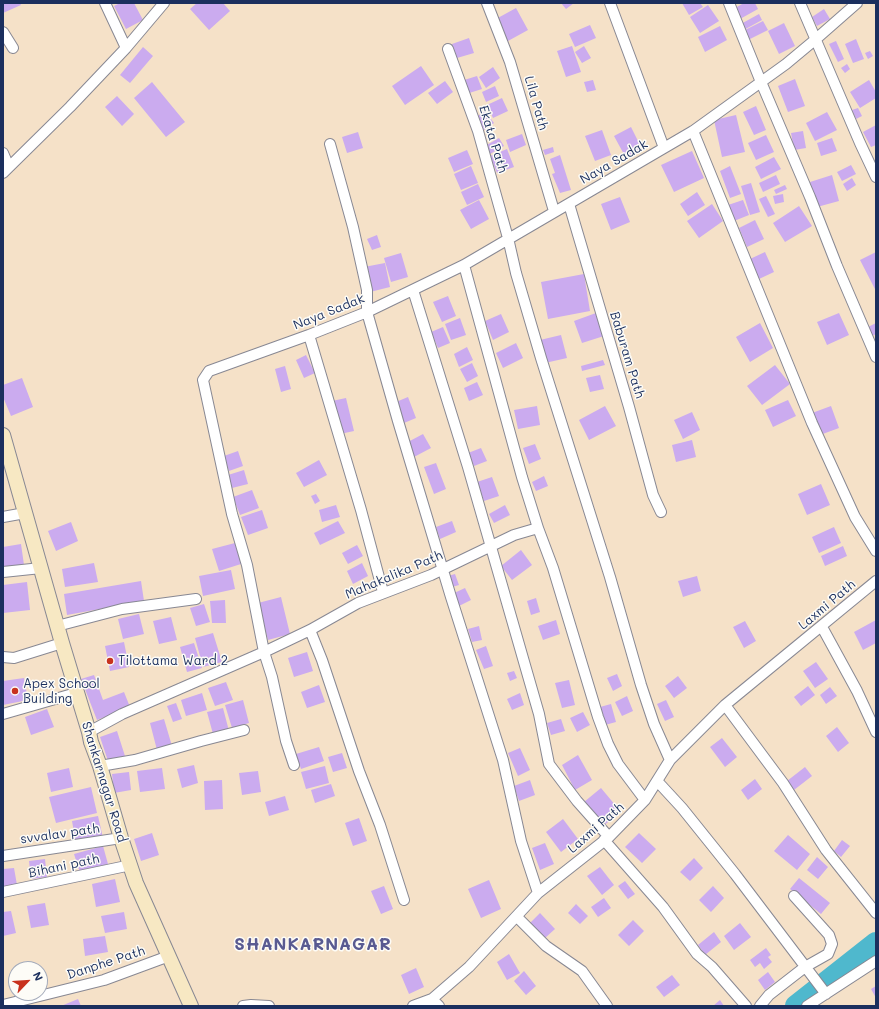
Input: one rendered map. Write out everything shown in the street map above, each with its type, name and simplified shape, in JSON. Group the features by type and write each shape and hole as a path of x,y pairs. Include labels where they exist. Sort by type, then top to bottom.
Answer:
{"street":[{"path":"105,3 126,48"},
{"path":"6,170 70,107 126,48 164,3"},
{"name":"Lila Path","path":"487,3 510,62 554,211"},
{"path":"610,3 664,148"},
{"path":"729,3 760,82 810,197 837,266 876,357"},
{"path":"800,3 876,177"},
{"name":"Naya Sadak","path":"294,765 286,741 272,677 264,652 247,565 232,514 203,380 209,372 367,312 464,265 608,179 693,131 816,39 857,3"},
{"path":"3,32 13,48"},
{"name":"Ekata Path","path":"448,49 478,131 508,238 516,273 605,562 643,692 654,724 670,760"},
{"path":"693,131 812,423 855,517 876,551"},
{"path":"330,144 353,227 366,290 367,312 442,569 503,760 521,841 538,894"},
{"path":"3,152 6,170"},
{"name":"Baburam Path","path":"568,204 629,408 653,495 661,512"},
{"path":"464,265 522,477 538,528 553,568 608,744 618,764 645,800"},
{"path":"413,290 468,467 539,714 549,764 663,907 697,954 712,967 746,1006"},
{"path":"309,335 361,510 383,592"},
{"name":"Shankarnagar Road","path":"3,435 5,451 25,513 76,693 100,766 121,838 136,883 170,956 191,1006"},
{"path":"3,517 25,513"},
{"name":"Mahakalika Path","path":"264,652 310,630 358,603 383,592 431,575 514,535 538,528"},
{"path":"3,572 41,568"},
{"name":"Laxmi Path","path":"413,1006 436,1002 538,894 607,838 645,800 658,782 670,760 725,705 822,627 876,581"},
{"path":"57,626 122,609 196,599"},
{"path":"822,627 857,691 876,732"},
{"path":"310,630 322,660 358,771 380,825 398,876 404,900"},
{"path":"3,657 14,658 62,643"},
{"path":"89,732 122,714 264,652"},
{"path":"3,714 76,693"},
{"path":"725,705 783,783 826,850 876,913"},
{"path":"100,766 135,760 244,730"},
{"path":"658,782 682,808 735,874 826,994"},
{"name":"svvalav path","path":"3,856 121,838"},
{"name":"Bihani path","path":"3,892 131,865"},
{"path":"760,1006 769,995 828,954 832,944 829,935 794,896"},
{"path":"517,917 546,946 582,971 607,1006"},
{"name":"Danphe Path","path":"3,1005 104,980 170,956"},
{"path":"812,1004 876,961"},
{"path":"243,1006 269,1006"}],"building":[{"path":"3,3 20,3 21,5 3,13"},
{"path":"120,3 134,3 143,20 126,29 114,6"},
{"path":"197,3 223,3 230,11 209,30 190,9"},
{"path":"561,3 574,3 566,9"},
{"path":"682,3 700,3 703,7 689,15"},
{"path":"744,3 755,3 758,9 740,19 735,8"},
{"path":"708,5 719,21 700,33 690,17"},
{"path":"516,8 528,30 508,41 496,19"},
{"path":"824,9 830,19 817,26 812,17"},
{"path":"759,14 762,20 742,31 739,25"},
{"path":"763,21 768,30 748,40 743,31"},
{"path":"784,23 795,46 779,54 768,31"},
{"path":"590,25 596,38 575,47 569,34"},
{"path":"720,26 727,40 705,52 698,37"},
{"path":"469,38 474,53 457,58 452,44"},
{"path":"856,39 864,59 853,63 845,44"},
{"path":"836,41 844,59 838,62 829,44"},
{"path":"572,46 581,72 566,77 557,51"},
{"path":"584,46 591,58 582,63 575,52"},
{"path":"143,47 153,56 130,83 120,75"},
{"path":"870,51 873,56 868,59 865,53"},
{"path":"847,64 850,69 845,73 841,68"},
{"path":"421,66 434,85 405,105 392,86"},
{"path":"493,67 500,78 486,88 479,77"},
{"path":"477,76 482,89 466,94 461,81"},
{"path":"795,79 805,106 788,112 778,86"},
{"path":"593,80 596,90 587,92 584,82"},
{"path":"869,80 876,92 876,98 860,108 850,92"},
{"path":"445,81 453,92 437,104 428,93"},
{"path":"152,82 185,122 166,137 134,98"},
{"path":"495,86 499,96 486,102 482,92"},
{"path":"117,96 134,114 122,126 105,107"},
{"path":"502,98 508,111 493,118 487,105"},
{"path":"756,106 766,130 754,135 743,112"},
{"path":"858,108 862,116 856,119 852,110"},
{"path":"485,111 494,123 484,130 475,118"},
{"path":"827,112 837,130 815,141 806,123"},
{"path":"736,115 745,152 722,157 714,120"},
{"path":"876,125 876,145 871,147 863,132"},
{"path":"631,127 642,149 626,158 614,136"},
{"path":"602,130 611,155 595,161 585,136"},
{"path":"803,131 806,148 794,150 791,133"},
{"path":"358,132 363,148 347,153 342,137"},
{"path":"522,134 526,145 510,152 506,140"},
{"path":"766,135 774,152 756,160 748,143"},
{"path":"499,138 504,146 490,154 485,146"},
{"path":"832,138 837,151 821,156 817,143"},
{"path":"553,147 554,152 545,155 543,150"},
{"path":"507,149 514,167 497,173 490,156"},
{"path":"467,150 473,164 454,172 448,158"},
{"path":"692,151 704,178 674,192 661,165"},
{"path":"560,155 571,190 560,193 552,174 555,173 550,159"},
{"path":"774,157 781,169 761,179 755,167"},
{"path":"851,165 856,174 842,181 837,172"},
{"path":"471,166 478,183 461,190 454,174"},
{"path":"730,166 741,194 730,198 720,171"},
{"path":"776,175 780,184 763,192 759,183"},
{"path":"832,175 839,201 817,207 810,182"},
{"path":"852,178 856,185 847,191 843,184"},
{"path":"751,183 760,212 750,215 741,186"},
{"path":"478,184 484,197 467,205 461,192"},
{"path":"785,185 787,189 776,194 774,190"},
{"path":"697,192 705,205 688,216 680,204"},
{"path":"783,194 784,202 775,204 773,196"},
{"path":"766,196 775,214 768,217 759,199"},
{"path":"620,197 630,222 611,230 601,204"},
{"path":"479,200 489,219 471,229 460,210"},
{"path":"743,200 749,215 734,221 728,205"},
{"path":"712,204 723,221 699,238 687,221"},
{"path":"799,206 812,226 785,242 773,223"},
{"path":"755,220 764,239 747,247 739,228"},
{"path":"377,235 381,247 372,250 367,239"},
{"path":"765,252 774,272 759,279 750,259"},
{"path":"876,252 876,291 860,260"},
{"path":"401,253 408,277 391,282 384,258"},
{"path":"385,263 390,287 370,292 364,267"},
{"path":"584,274 590,311 548,319 541,282"},
{"path":"448,296 456,316 442,322 433,302"},
{"path":"596,313 604,336 582,343 574,321"},
{"path":"839,313 849,335 827,345 817,322"},
{"path":"501,314 509,332 493,340 485,321"},
{"path":"460,318 466,335 451,340 445,324"},
{"path":"760,323 773,348 750,362 736,337"},
{"path":"876,323 876,334 872,336 868,327"},
{"path":"443,327 450,343 438,348 431,332"},
{"path":"561,335 567,358 545,363 540,340"},
{"path":"516,343 523,358 503,368 496,353"},
{"path":"467,347 473,360 459,367 454,354"},
{"path":"306,355 315,373 304,378 296,360"},
{"path":"603,360 605,365 582,371 581,366"},
{"path":"472,363 478,376 467,382 460,369"},
{"path":"775,365 790,384 762,405 747,386"},
{"path":"285,366 291,389 281,392 275,369"},
{"path":"600,375 604,389 590,392 586,378"},
{"path":"22,378 33,407 11,416 3,397 3,385"},
{"path":"477,382 483,395 469,401 464,388"},
{"path":"408,397 416,418 404,423 396,402"},
{"path":"346,398 354,431 340,434 332,401"},
{"path":"788,400 796,416 773,427 765,410"},
{"path":"537,406 540,425 518,429 514,410"},
{"path":"605,406 616,426 589,440 579,420"},
{"path":"831,406 839,428 820,435 812,413"},
{"path":"692,412 700,430 683,439 674,420"},
{"path":"423,434 431,448 414,457 406,443"},
{"path":"692,440 696,457 676,462 672,445"},
{"path":"535,444 541,459 529,464 523,448"},
{"path":"481,448 487,461 474,466 468,453"},
{"path":"238,451 243,466 229,471 224,456"},
{"path":"319,460 327,475 304,487 296,473"},
{"path":"436,463 446,489 434,494 424,467"},
{"path":"244,470 248,484 232,488 228,475"},
{"path":"544,476 548,486 536,491 532,482"},
{"path":"492,477 499,496 484,501 477,482"},
{"path":"821,484 830,505 807,515 798,494"},
{"path":"252,490 259,508 240,515 233,497"},
{"path":"316,494 320,501 315,504 311,496"},
{"path":"336,505 340,517 322,522 319,510"},
{"path":"505,505 510,515 494,523 489,514"},
{"path":"262,510 268,528 248,535 241,517"},
{"path":"338,521 345,533 320,545 314,533"},
{"path":"452,521 456,532 440,539 436,527"},
{"path":"71,522 78,541 56,551 48,531"},
{"path":"834,527 841,543 819,553 812,537"},
{"path":"235,543 241,564 219,571 212,549"},
{"path":"21,544 24,565 3,568 3,547"},
{"path":"357,545 363,556 348,564 342,553"},
{"path":"843,546 847,556 825,566 821,556"},
{"path":"521,550 532,565 512,580 501,566"},
{"path":"94,563 98,582 65,587 62,569"},
{"path":"362,563 368,576 353,584 347,571"},
{"path":"231,570 235,589 203,596 199,576"},
{"path":"455,574 459,585 452,587 448,576"},
{"path":"697,576 701,591 683,597 678,581"},
{"path":"141,581 144,601 67,615 64,594"},
{"path":"27,582 30,610 3,613 3,585"},
{"path":"465,588 471,600 457,607 452,594"},
{"path":"281,597 290,634 268,640 258,603"},
{"path":"536,598 540,612 531,615 527,601"},
{"path":"225,600 226,623 212,623 210,601"},
{"path":"204,604 210,622 196,626 190,608"},
{"path":"139,614 144,634 123,639 118,619"},
{"path":"171,617 177,640 159,644 153,621"},
{"path":"556,620 560,634 543,640 538,626"},
{"path":"876,620 876,643 863,650 854,632"},
{"path":"745,621 756,641 744,648 733,627"},
{"path":"479,626 482,640 472,642 468,629"},
{"path":"213,633 222,662 203,667 195,638"},
{"path":"124,642 129,667 110,671 105,646"},
{"path":"194,643 202,668 187,672 180,647"},
{"path":"486,646 493,666 484,669 476,650"},
{"path":"307,652 313,671 294,677 288,658"},
{"path":"816,662 828,679 815,688 803,671"},
{"path":"514,671 517,678 510,681 507,673"},
{"path":"617,674 622,686 613,691 607,678"},
{"path":"94,675 103,700 124,692 130,707 97,720 81,679"},
{"path":"678,676 687,688 674,698 665,686"},
{"name":"Apex School Building","path":"24,678 28,700 3,705 3,681"},
{"path":"569,680 575,705 562,708 555,683"},
{"path":"226,682 233,700 215,706 208,688"},
{"path":"319,685 325,702 307,708 301,692"},
{"path":"808,686 815,695 801,706 794,697"},
{"path":"830,687 837,696 826,704 820,695"},
{"path":"202,693 207,710 186,716 181,700"},
{"path":"520,693 524,705 512,710 507,699"},
{"path":"627,696 633,711 622,716 615,702"},
{"path":"243,700 249,723 232,728 225,705"},
{"path":"666,700 674,717 665,721 657,704"},
{"path":"176,703 182,719 173,722 167,706"},
{"path":"611,704 616,722 605,725 600,707"},
{"path":"223,708 229,731 213,734 207,712"},
{"path":"47,709 54,727 31,735 25,717"},
{"path":"583,712 590,725 577,732 570,718"},
{"path":"164,719 172,746 157,750 150,723"},
{"path":"561,719 565,731 551,735 547,723"},
{"path":"837,727 849,743 838,752 826,736"},
{"path":"117,731 125,756 108,761 100,737"},
{"path":"722,738 737,757 725,767 710,747"},
{"path":"319,747 324,761 301,769 296,754"},
{"path":"520,748 530,770 518,776 508,753"},
{"path":"342,753 347,768 333,772 328,757"},
{"path":"578,755 592,780 575,790 562,765"},
{"path":"194,765 198,783 182,788 177,769"},
{"path":"325,766 329,783 306,789 301,772"},
{"path":"805,767 812,776 794,790 787,781"},
{"path":"69,768 73,787 51,792 47,773"},
{"path":"162,768 165,789 140,792 137,771"},
{"path":"258,771 261,792 242,795 239,773"},
{"path":"129,772 131,790 114,793 112,774"},
{"path":"755,779 762,789 748,800 741,790"},
{"path":"222,780 223,809 205,810 204,781"},
{"path":"530,780 535,795 519,801 514,786"},
{"path":"331,784 335,796 315,803 311,790"},
{"path":"91,787 97,813 56,823 49,797"},
{"path":"601,788 621,812 603,826 584,802"},
{"path":"285,796 289,810 269,816 265,802"},
{"path":"98,816 103,838 76,844 72,821"},
{"path":"359,818 367,841 353,846 345,823"},
{"path":"563,819 578,839 561,852 546,832"},
{"path":"152,833 159,855 141,861 134,839"},
{"path":"639,833 656,849 642,863 625,847"},
{"path":"788,835 810,854 797,870 774,851"},
{"path":"842,840 850,846 841,857 834,851"},
{"path":"545,843 554,864 540,870 532,848"},
{"path":"103,846 108,864 80,873 74,854"},
{"path":"817,857 828,867 818,879 807,870"},
{"path":"694,858 703,868 690,881 680,872"},
{"path":"45,859 47,877 31,879 29,861"},
{"path":"600,867 614,885 602,895 587,876"},
{"path":"14,868 17,885 3,887 3,869"},
{"path":"799,878 830,903 821,914 790,889"},
{"path":"115,879 120,902 96,907 92,884"},
{"path":"489,880 501,909 481,918 468,889"},
{"path":"625,881 635,894 628,899 618,886"},
{"path":"384,886 393,909 381,914 371,891"},
{"path":"713,886 724,898 711,912 699,900"},
{"path":"604,898 611,908 598,917 591,907"},
{"path":"45,903 49,925 31,928 27,906"},
{"path":"576,904 588,916 580,924 568,913"},
{"path":"11,911 16,933 3,936 3,912"},
{"path":"124,912 127,929 105,933 101,916"},
{"path":"540,913 555,929 545,938 530,923"},
{"path":"633,920 644,931 629,946 618,935"},
{"path":"740,923 751,937 734,950 724,936"},
{"path":"714,932 721,942 705,955 698,945"},
{"path":"105,936 108,952 85,956 83,939"},
{"path":"766,948 771,955 768,957 772,962 764,969 760,963 755,967 750,960"},
{"path":"509,954 520,973 507,980 497,962"},
{"path":"416,968 424,987 409,994 401,975"},
{"path":"524,971 536,986 526,995 514,981"},
{"path":"768,972 775,982 765,990 758,980"},
{"path":"672,975 680,985 664,997 656,987"},
{"path":"876,986 876,998 871,989"},
{"path":"78,999 81,1006 61,1006"},
{"path":"720,1000 724,1006 713,1006"}],"waterway":[{"path":"796,1006 876,943"}],"place":[{"name":"Tilottama Ward 2","path":"110,661"},
{"name":"Apex School Building","path":"15,691"}],"district":[{"name":"SHANKARNAGAR","path":"313,945"}]}
